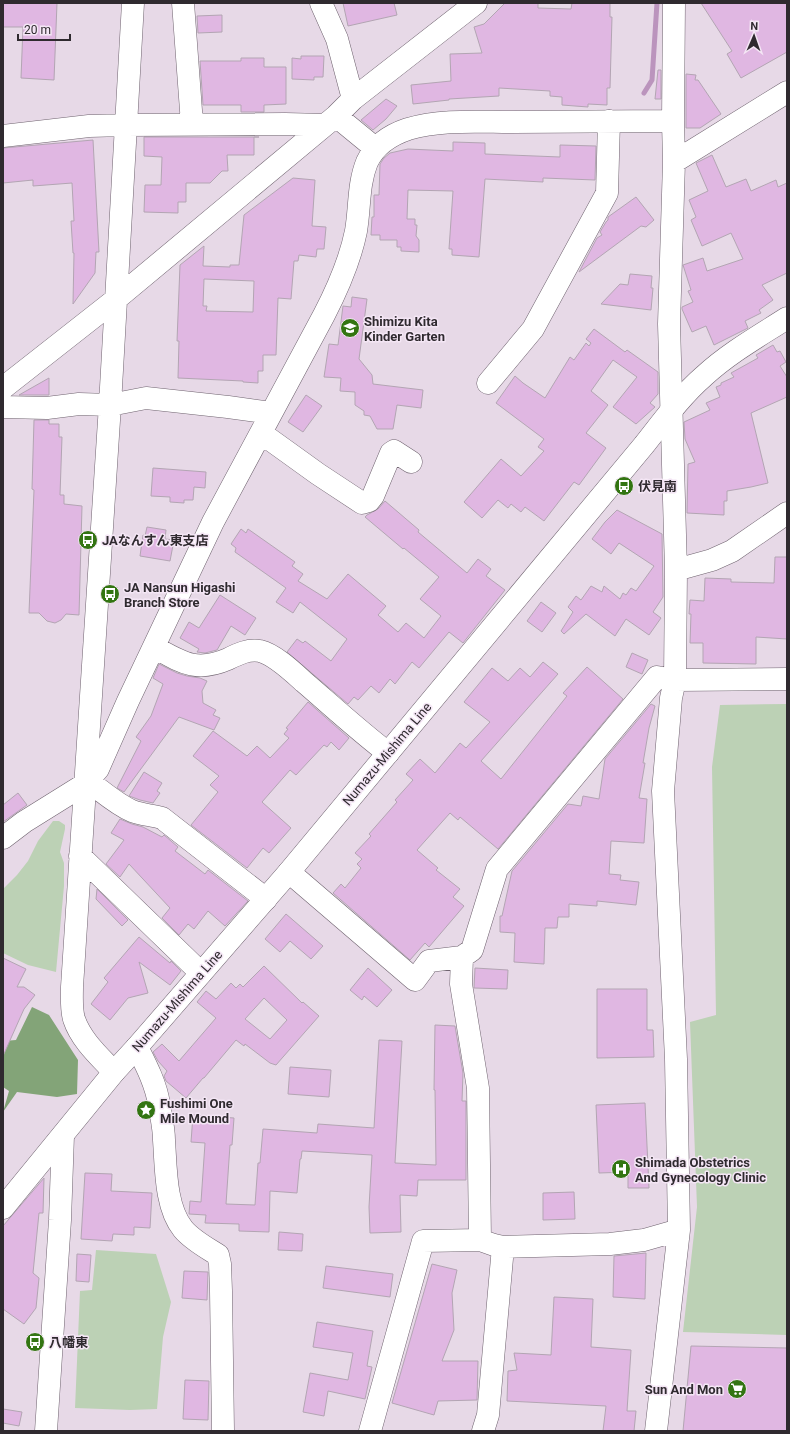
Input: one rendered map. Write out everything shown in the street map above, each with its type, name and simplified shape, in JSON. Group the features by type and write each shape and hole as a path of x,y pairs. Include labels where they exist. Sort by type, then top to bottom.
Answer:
{"street":[{"path":"114,1072 94,1052 81,1034 74,1018 72,987 110,405 133,3"},
{"path":"183,3 192,124"},
{"path":"321,3 337,39 353,100"},
{"path":"3,388 115,300 330,121 353,100 476,3"},
{"path":"656,1431 679,1230 676,1059 663,791 671,698 674,680 676,570 669,324 674,162 674,3"},
{"path":"674,162 787,92"},
{"path":"3,136 89,126 285,124 330,121 375,148"},
{"path":"488,383 533,329 607,193 609,121"},
{"path":"3,838 24,822 86,783 98,769 128,701 213,522 341,282 356,232 362,179 375,148 389,136 408,129 435,124 673,121"},
{"name":"Numazu-Mishima Line","path":"3,1208 114,1072 289,872 644,445 671,410 704,376 741,348 787,318"},
{"path":"3,407 47,408 79,404 110,405 146,398 271,413"},
{"path":"260,433 362,503 369,501 373,496 391,453 394,451 399,453 411,462"},
{"path":"676,570 712,560 732,551 787,513"},
{"path":"154,648 183,663 203,666 215,664 249,650 260,651 270,655 290,670 388,753"},
{"path":"289,872 415,980 429,961 462,957 472,950 497,869 657,677 674,680 787,679"},
{"path":"86,783 131,810 140,814 153,815 162,818 266,899"},
{"path":"80,856 201,973"},
{"path":"462,957 461,984 478,1088 480,1240"},
{"path":"137,1047 152,1079 159,1102 164,1139 167,1186 178,1221 183,1230 218,1255 221,1291 223,1431"},
{"path":"46,1431 60,1220 63,1135"},
{"path":"370,1431 423,1241 480,1240 503,1247 610,1244 644,1240 679,1230"},
{"path":"483,1431 488,1415 503,1247"}],"green space":[{"path":"787,704 787,1335 683,1332 697,1207 690,1022 716,1015 712,767 720,705"},
{"path":"53,821 59,821 65,825 60,852 64,863 64,886 56,972 28,965 3,953 3,889 28,861 38,841"},
{"path":"32,1007 49,1015 78,1060 77,1094 57,1097 17,1092 3,1112 9,1091 3,1087 3,1042 16,1040"},
{"path":"96,1250 156,1254 171,1302 163,1337 157,1409 130,1410 75,1408 80,1291 92,1290"}],"building":[{"path":"3,3 57,3 54,80 21,78 23,27 3,27"},
{"path":"343,3 394,3 397,15 348,26"},
{"path":"505,3 538,3 538,8 571,9 572,3 610,3 610,17 612,17 610,88 607,88 607,105 588,104 588,107 562,105 562,97 550,96 550,91 499,88 499,96 449,99 413,104 411,85 451,81 450,54 482,53 474,27 484,24"},
{"path":"701,3 787,3 787,52 741,78 727,54 732,51"},
{"path":"222,15 222,32 198,33 197,16"},
{"path":"301,56 324,56 323,77 314,77 314,80 292,79 292,58 301,59"},
{"path":"241,58 264,58 264,67 286,67 286,104 264,105 264,112 241,112 241,105 203,105 200,61 241,61"},
{"path":"658,70 661,70 661,99 655,99"},
{"path":"686,74 696,75 695,80 698,80 721,114 700,128 686,128"},
{"path":"386,99 397,106 386,119 373,130 361,120"},
{"path":"144,137 254,137 254,155 227,155 228,171 222,171 210,183 186,183 186,202 178,202 178,213 144,212 145,185 161,185 162,157 144,156"},
{"path":"93,140 99,252 96,252 95,273 73,304 74,253 71,221 74,221 72,183 33,186 33,180 3,183 3,148"},
{"path":"453,142 485,143 485,154 560,157 560,145 596,146 595,180 543,178 543,182 485,179 479,257 452,255 452,249 449,249 453,191 408,190 407,219 415,219 415,225 417,225 416,236 419,240 419,252 401,251 401,247 397,247 397,240 380,240 380,235 371,235 372,217 374,217 374,195 379,195 380,164 384,158 390,153 408,149 453,151"},
{"path":"712,155 726,187 746,179 751,191 776,180 778,187 787,183 787,273 762,285 773,300 759,310 761,313 745,321 748,328 714,345 706,326 692,332 682,309 682,307 693,302 688,291 691,290 683,265 703,258 707,271 743,259 731,233 702,246 691,220 696,217 689,200 708,191 696,163"},
{"path":"293,178 315,180 312,226 326,227 324,249 317,249 316,257 299,255 298,261 294,261 291,299 278,298 276,355 263,355 263,371 258,371 258,383 178,378 179,341 177,341 180,265 204,246 203,266 230,267 230,265 239,265 244,215","holes":["204,279 254,281 253,312 206,311 207,306 203,306"]},
{"path":"636,197 654,220 646,227 641,226 579,272 597,238 602,235 600,232 608,220 608,217"},
{"path":"630,274 652,276 651,288 653,288 651,310 601,304 620,284 628,285"},
{"path":"352,297 367,299 359,359 372,375 373,384 423,390 421,408 397,405 393,429 377,429 370,416 364,415 364,411 355,405 355,392 340,391 341,378 324,377 329,344 338,345 343,306 351,307"},
{"path":"594,329 625,352 627,350 658,372 658,394 650,403 655,407 636,424 613,407 637,377 613,360 591,391 608,405 586,433 606,448 579,485 574,482 544,521 525,507 521,512 511,504 508,508 498,500 482,518 464,502 501,459 521,476 544,451 538,447 544,439 496,403 515,376 545,398 570,357 574,360 586,343 589,346 591,343 586,339"},
{"path":"773,345 777,352 780,351 786,362 780,366 787,377 787,397 751,413 768,483 727,491 727,501 724,501 724,515 687,513 688,464 695,462 685,439 684,422 710,410 706,403 720,397 716,387 734,377 731,373 758,358 756,355"},
{"path":"49,378 49,395 19,395"},
{"path":"306,395 322,406 303,432 288,422"},
{"path":"34,420 49,420 49,424 59,424 59,437 62,437 60,495 64,495 64,504 82,506 79,615 66,614 61,620 55,623 47,621 39,613 29,613 34,490 32,489"},
{"path":"153,468 206,472 205,488 194,487 193,500 184,500 184,503 170,502 170,497 151,496"},
{"path":"385,501 419,530 418,532 467,573 478,559 491,569 486,576 505,590 463,643 449,632 419,668 412,662 395,684 390,679 379,693 371,686 358,700 354,697 348,704 287,652 297,639 303,643 305,641 331,661 347,639 300,602 293,613 276,602 286,588 235,552 236,548 231,544 241,529 246,533 248,529 295,562 292,566 303,574 298,581 327,599 348,574 386,606 378,615 398,632 406,623 424,638 441,616 420,599 439,577 365,517 378,509"},
{"path":"617,510 662,534 663,597 653,612 661,618 649,635 626,619 615,636 586,614 564,634 561,631 573,612 568,607 576,596 581,600 591,586 602,592 604,586 620,599 623,593 626,595 631,588 636,591 654,566 619,543 611,554 592,539 605,522"},
{"path":"147,527 166,530 165,539 174,540 170,561 140,556 143,535 145,536"},
{"path":"775,557 787,557 787,639 756,637 756,664 703,663 703,643 690,643 690,600 704,601 705,578 731,579 731,582 774,583"},
{"path":"220,595 256,618 245,635 231,626 217,650 205,653 197,652 199,649 180,638 189,622 199,628"},
{"path":"541,602 556,613 542,632 527,621"},
{"path":"632,653 648,660 642,674 626,667"},
{"path":"543,662 558,674 481,761 501,779 567,696 563,693 587,667 623,699 498,849 460,817 458,820 450,813 417,850 438,868 436,870 460,889 453,897 464,906 429,947 425,943 410,960 333,893 341,884 345,888 361,868 357,864 362,859 355,853 371,836 369,834 397,802 395,800 413,780 406,774 420,759 435,773 460,743 466,748 490,722 464,702 492,668 508,681 520,668 530,677"},
{"path":"159,664 177,673 207,681 202,691 203,703 216,710 213,715 220,718 214,730 179,717 124,792 117,788 141,741 136,737 151,716 163,684 153,678"},
{"path":"308,702 349,738 339,750 331,742 327,747 324,745 296,775 290,770 262,802 291,828 269,853 263,848 247,868 191,825 218,792 210,785 219,776 193,756 213,731 247,756 257,746 270,758 289,738 284,734 288,729 286,728"},
{"path":"651,704 655,706 649,728 639,798 647,799 644,843 611,841 609,874 621,875 620,880 639,882 636,905 597,901 597,906 569,904 569,917 558,917 557,928 545,928 544,964 514,962 515,933 500,932 500,916 502,916 512,871 568,804 581,806 583,796 599,799 605,759"},
{"path":"144,772 162,783 157,791 160,793 153,803 129,796"},
{"path":"18,793 27,805 3,822 3,805"},
{"path":"120,819 143,827 162,837 164,835 178,847 175,851 205,874 208,870 248,901 225,926 208,911 194,929 188,924 179,935 162,918 170,908 129,864 120,877 106,864 124,840 111,833"},
{"path":"97,889 128,920 122,926 96,899"},
{"path":"286,914 323,946 311,959 290,941 280,952 265,939"},
{"path":"139,937 170,963 171,961 181,971 170,985 139,962 148,993 128,998 110,1020 91,1004 108,982 104,978"},
{"path":"3,958 26,969 17,987 24,987 35,995 24,1009 3,1056"},
{"path":"264,966 302,1003 303,1002 319,1016 276,1065 270,1063 245,1044 244,1046 236,1040 186,1098 166,1081 164,1076 167,1071 158,1061 153,1052 162,1044 179,1061 216,1018 197,1002 206,991 216,999 231,983 236,988 240,984 243,987","holes":["264,998 287,1020 270,1039 245,1019"]},
{"path":"368,968 392,990 377,1007 364,996 362,1000 350,990"},
{"path":"475,968 508,970 507,989 474,988"},
{"path":"597,989 647,989 647,1030 653,1030 654,1057 597,1058"},
{"path":"435,1025 455,1026 463,1073 462,1101 466,1101 466,1180 418,1180 417,1196 400,1195 401,1232 370,1233 369,1207 372,1155 302,1151 297,1193 270,1191 269,1232 239,1231 239,1224 205,1223 206,1215 189,1214 190,1201 201,1202 205,1143 191,1142 193,1115 234,1118 232,1145 230,1145 226,1204 255,1205 258,1163 260,1163 263,1129 317,1133 318,1124 374,1128 379,1040 402,1041 395,1163 436,1165 434,1090"},
{"path":"290,1067 331,1070 329,1097 288,1094"},
{"path":"645,1103 649,1188 628,1188 628,1172 599,1173 596,1105"},
{"path":"85,1173 112,1174 111,1191 152,1193 150,1228 134,1227 134,1235 113,1234 112,1241 81,1239"},
{"path":"44,1178 43,1213 39,1213 33,1273 39,1278 36,1308 24,1324 3,1309 3,1226"},
{"path":"574,1192 575,1219 543,1220 543,1193"},
{"path":"279,1232 303,1234 302,1251 278,1250"},
{"path":"646,1253 645,1299 613,1297 614,1256"},
{"path":"77,1254 91,1255 89,1282 76,1281"},
{"path":"432,1264 457,1270 452,1293 454,1330 442,1361 478,1361 477,1400 438,1401 434,1415 392,1403"},
{"path":"326,1266 393,1274 390,1297 323,1288"},
{"path":"184,1271 208,1272 207,1300 182,1298"},
{"path":"554,1297 593,1299 591,1347 631,1350 627,1411 636,1411 634,1431 603,1431 606,1406 507,1401 508,1371 517,1370 514,1353 551,1355"},
{"path":"317,1322 373,1331 367,1366 372,1367 365,1399 328,1391 324,1416 303,1412 310,1373 348,1380 353,1353 313,1347"},
{"name":"Sun And Mon","path":"691,1346 787,1348 787,1431 683,1431"},
{"path":"185,1380 209,1381 208,1420 183,1419"},
{"path":"3,1409 22,1412 19,1426 3,1423"}],"waterway":[{"path":"644,93 652,80 657,3"}],"place":[{"name":"Shimizu Kita Kinder Garten","path":"350,328"},
{"name":"伏見南","path":"624,486"},
{"name":"JAなんすん東支店","path":"88,540"},
{"name":"JA Nansun Higashi Branch Store","path":"110,594"},
{"name":"Fushimi One Mile Mound","path":"146,1110"},
{"name":"Shimada Obstetrics And Gynecology Clinic","path":"621,1169"},
{"name":"八幡東","path":"35,1342"},
{"name":"Sun And Mon","path":"737,1389"}]}
